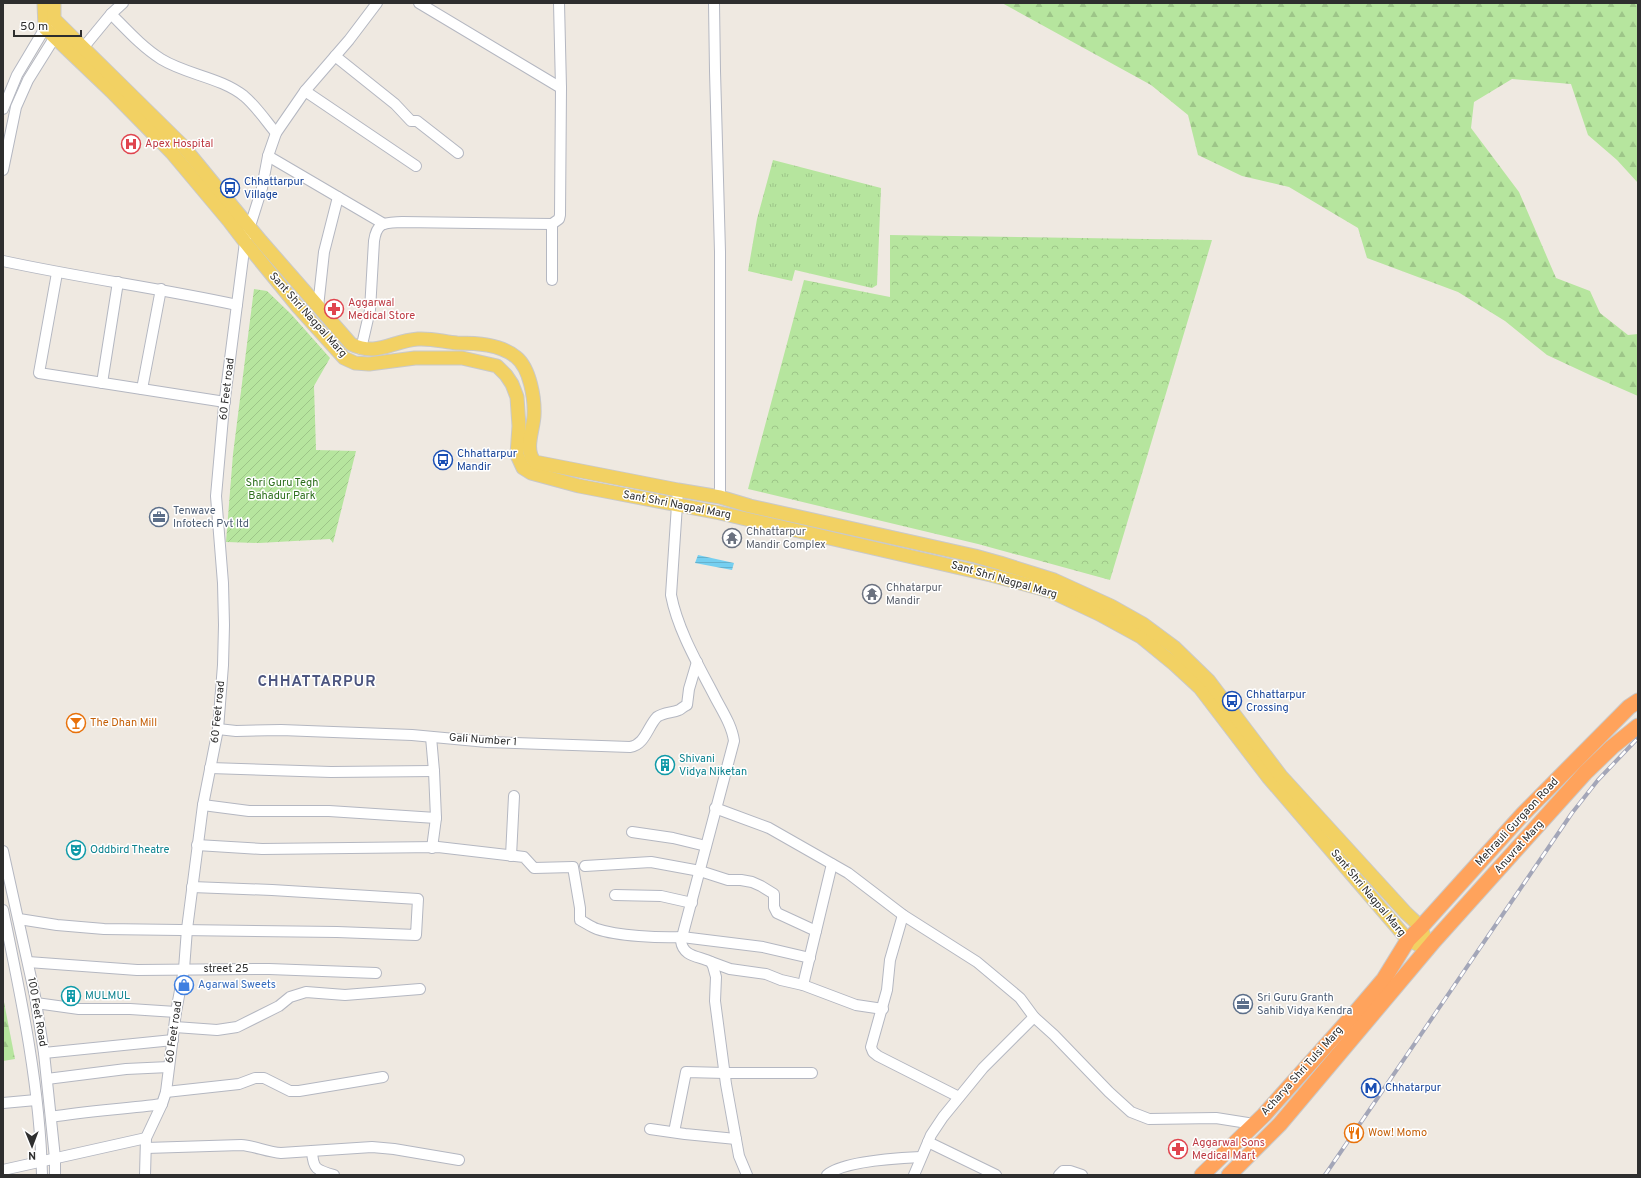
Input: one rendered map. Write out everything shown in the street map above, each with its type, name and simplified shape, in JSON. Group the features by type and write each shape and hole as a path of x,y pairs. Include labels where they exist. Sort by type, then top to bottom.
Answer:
{"highway":[{"name":"Mehrauli Gurgaon Road","path":"1408,940 1523,814 1634,704"},
{"name":"Anuvrat Marg","path":"1428,949 1585,773 1612,747 1638,726"},
{"name":"Acharya Shri Tulsi Marg","path":"1202,1175 1254,1124 1384,979 1408,940"},
{"name":"Acharya Shri Tulsi Marg","path":"1229,1175 1280,1124 1428,949"}],"main road":[{"path":"44,3 54,28"},
{"path":"54,3 54,28"},
{"name":"Sant Shri Nagpal Marg","path":"54,28 83,48 183,146 250,227 351,344 360,349 372,350 420,339 476,343 504,350 516,357 525,370 534,393 534,416 529,451 530,458 535,462 720,497 750,506 975,556 1054,580 1111,606 1143,624 1174,647 1209,681 1281,776 1406,913 1421,927 1428,949"},
{"name":"Sant Shri Nagpal Marg","path":"54,28 111,91 172,153 298,307 344,358 355,363 369,364 415,358 462,358 497,366 512,384 517,397 519,426 517,455 523,468 531,473 579,486 720,513 991,575 1050,591 1099,614 1141,637 1200,688 1268,777 1408,940 1428,949"},
{"path":"926,559 930,546"}],"street":[{"path":"83,48 111,14 123,3"},
{"name":"60 Feet road","path":"145,1175 146,1143 166,1092 176,1012 184,969 197,845 203,805 218,729 223,665 224,625 223,583 216,496 225,402 245,242 262,188 268,156 276,133 305,92 377,3"},
{"path":"419,3 561,88"},
{"path":"360,349 370,310 375,231 378,227 384,224 402,222 552,224 557,222 560,214 561,88 559,3"},
{"path":"714,3 720,252 720,497"},
{"path":"111,14 144,47 162,59 177,68 221,84 243,96 276,133"},
{"path":"3,109 17,75 54,28"},
{"path":"3,170 16,107 54,28"},
{"path":"335,56 395,104 411,121 417,121 458,153"},
{"path":"305,92 416,166"},
{"path":"268,156 384,224"},
{"path":"318,306 324,252 338,197"},
{"path":"552,224 552,280"},
{"path":"3,262 57,273 161,289 237,305"},
{"path":"57,273 39,373 225,402"},
{"path":"102,383 118,282"},
{"path":"142,389 161,289"},
{"path":"678,490 671,594 676,615 733,735 733,747 715,808 692,903 682,937 682,946 685,952 730,969 766,974 781,980 803,985 856,1005 882,1009"},
{"name":"Gali Number 1","path":"218,729 236,731 281,730 431,736 487,742 597,747 636,746 647,734 656,719 665,713 678,711 687,705 689,689 698,662"},
{"path":"431,736 436,818 432,848"},
{"path":"210,768 331,772 434,771"},
{"path":"511,856 514,796"},
{"path":"203,805 248,811 329,811 436,818"},
{"path":"715,808 769,828 857,878 903,915 977,962 1020,998 1034,1017 1131,1112 1149,1119 1216,1118 1254,1124"},
{"path":"632,832 673,838 706,846"},
{"path":"197,845 262,849 438,847 511,856 524,856 534,868 573,868 580,908 580,920 597,929 658,937 682,937 763,947 810,958"},
{"name":"100 Feet Road","path":"3,851 19,919 36,1003 47,1079 55,1158 55,1175"},
{"path":"585,866 650,862 700,871 723,879 752,882 771,891 775,897 774,907 777,913 816,930"},
{"path":"803,985 832,864"},
{"path":"19,919 57,925 104,929 187,929 416,935 418,898 192,887"},
{"path":"615,895 660,896 692,903"},
{"name":"100 Feet Road","path":"3,910 21,996 41,1135 42,1175"},
{"path":"903,915 890,960 887,990 871,1047 873,1052 959,1097"},
{"name":"street 25","path":"28,962 137,970 269,969 376,973"},
{"path":"711,962 714,966 716,977 715,1001 736,1139 739,1156 747,1175"},
{"path":"175,1027 217,1030 237,1027 270,1011 297,993 306,992 337,995 420,989"},
{"path":"36,1003 80,1010 130,1009 176,1012"},
{"path":"914,1175 928,1142 943,1117 997,1054 1034,1017"},
{"path":"44,1053 173,1040"},
{"path":"47,1079 126,1069 169,1066"},
{"path":"674,1132 686,1072 812,1073"},
{"path":"166,1092 238,1084 255,1078 264,1078 290,1091 299,1091 383,1076"},
{"path":"3,1104 36,1100"},
{"path":"51,1117 79,1112 162,1104"},
{"path":"650,1128 736,1139"},
{"path":"928,1142 996,1175"},
{"path":"3,1170 55,1158 146,1143 254,1146 281,1153 380,1148 459,1160"},
{"path":"312,1151 313,1164 316,1168 334,1175"},
{"path":"827,1175 831,1171 846,1166 921,1156"},
{"path":"1059,1175 1063,1171 1070,1171 1082,1175"}],"green space":[{"path":"1002,3 1638,3 1638,183 1617,160 1588,135 1571,84 1512,79 1474,102 1471,128 1519,192 1556,278 1590,291 1600,313 1628,335 1638,334 1638,396 1547,355 1505,321 1458,292 1367,258 1358,228 1289,187 1242,176 1198,155 1188,115 1151,85"},
{"path":"773,160 881,188 877,285 872,288 795,270 792,281 748,271 757,219"},
{"path":"890,235 1212,240 1110,580 978,544 748,489 804,280 890,297"},
{"name":"Shri Guru Tegh Bahadur Park","path":"254,289 267,291 291,314 330,358 314,386 316,450 356,451 333,543 330,539 259,543 226,542 233,454"},
{"path":"3,997 15,1059 3,1061"}],"water":[{"path":"698,555 734,563 732,570 695,563"}],"railway":[{"path":"1325,1175 1572,813 1598,780 1638,738"}],"place":[{"name":"Apex Hospital","path":"131,144"},
{"name":"Chhattarpur Village","path":"230,188"},
{"name":"Aggarwal Medical Store","path":"334,309"},
{"name":"Chhattarpur Mandir","path":"443,460"},
{"name":"Tenwave Infotech Pvt ltd","path":"159,517"},
{"name":"Chhattarpur Mandir Complex","path":"732,538"},
{"name":"Chhatarpur Mandir","path":"872,594"},
{"name":"Chhattarpur Crossing","path":"1232,701"},
{"name":"The Dhan Mill","path":"76,723"},
{"name":"Shivani Vidya Niketan","path":"665,765"},
{"name":"Oddbird Theatre","path":"76,850"},
{"name":"Agarwal Sweets","path":"184,985"},
{"name":"MULMUL","path":"71,996"},
{"name":"Sri Guru Granth Sahib Vidya Kendra","path":"1243,1004"},
{"name":"Chhatarpur","path":"1371,1088"},
{"name":"Wow! Momo","path":"1354,1133"},
{"name":"Aggarwal Sons Medical Mart","path":"1178,1149"}],"district":[{"name":"CHHATTARPUR","path":"317,682"}]}
